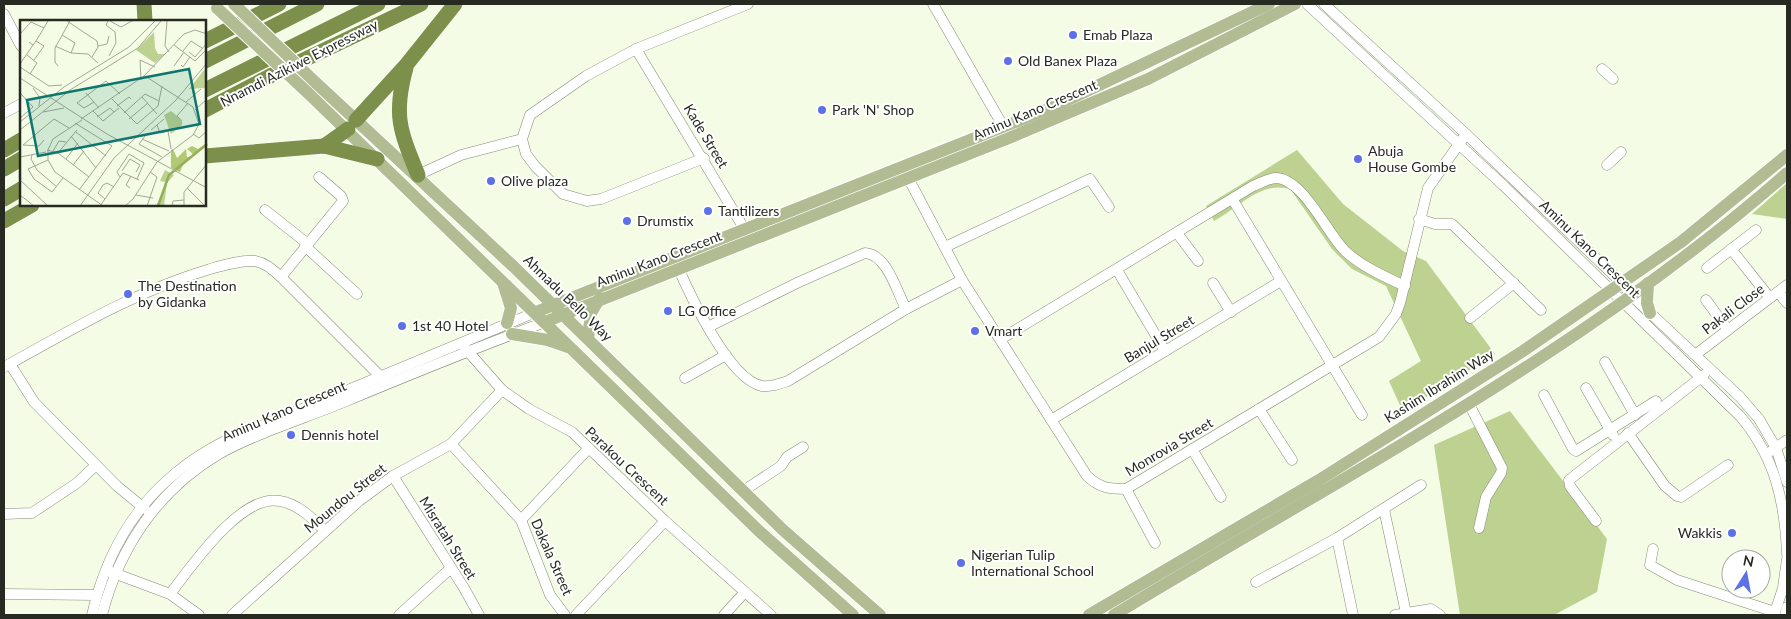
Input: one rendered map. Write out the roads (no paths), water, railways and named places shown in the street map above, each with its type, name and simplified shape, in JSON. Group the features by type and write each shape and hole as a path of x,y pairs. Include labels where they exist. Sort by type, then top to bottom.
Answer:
{"highway":[{"path":"144,4 145,20"},
{"path":"206,40 279,4"},
{"path":"206,60 317,4"},
{"name":"Nnamdi Azikiwe Expressway","path":"206,90 378,4"},
{"name":"Nnamdi Azikiwe Expressway","path":"206,110 421,4"},
{"path":"324,146 352,124 406,64 455,4"},
{"path":"406,64 400,88 398,110 406,148 418,175"},
{"path":"4,150 20,141"},
{"path":"206,156 324,146 377,159"},
{"path":"4,170 20,161"},
{"path":"4,221 30,206"}],"main road":[{"name":"Ahmadu Bello Way","path":"234,4 311,87"},
{"name":"Aminu Kano Crescent","path":"536,312 600,298 748,234 905,173 1009,138 1148,79 1269,4"},
{"name":"Aminu Kano Crescent","path":"905,173 1003,126 1060,104 1249,15 1295,4"},
{"name":"Ahmadu Bello Way","path":"215,6 352,124 418,175 544,295 560,306 588,339 743,491 880,615"},
{"name":"Ahmadu Bello Way","path":"352,124 377,159 759,531 853,615"},
{"name":"Kashim Ibrahim Way","path":"1089,615 1319,480 1523,351 1700,228 1787,155"},
{"path":"1114,615 1469,404 1624,303 1759,198 1787,173"},
{"name":"Aminu Kano Crescent","path":"545,322 560,306 677,264"},
{"path":"502,281 511,308 510,329 572,348"},
{"path":"1648,283 1646,303 1650,313"},
{"path":"588,339 590,313 600,298"}],"street":[{"path":"704,158 602,199 587,201 572,198 559,190 526,154 522,139 530,116 586,76 636,49 748,4"},
{"path":"932,4 1009,138"},
{"name":"Aminu Kano Crescent","path":"1307,4 1616,286"},
{"name":"Aminu Kano Crescent","path":"1324,4 1466,134 1616,286 1624,303 1740,416 1771,451 1784,508 1787,554"},
{"path":"4,14 20,44"},
{"name":"Kade Street","path":"636,49 704,158 748,234"},
{"path":"1602,69 1613,79"},
{"path":"4,113 20,105"},
{"name":"Monrovia Street","path":"905,173 962,280 1087,476 1097,486 1111,489 1126,488 1379,337 1396,314 1405,286 1419,219 1431,182 1466,134"},
{"path":"418,175 460,155 522,139"},
{"path":"1607,165 1621,152"},
{"path":"281,276 343,200 319,177"},
{"path":"1001,340 1233,200 1253,186 1275,178 1288,181 1297,186 1333,238 1347,252 1357,260 1405,286"},
{"path":"945,247 1090,179 1109,207"},
{"path":"1233,200 1362,415"},
{"path":"265,210 306,245 357,294"},
{"path":"1419,219 1435,224 1452,224 1541,310"},
{"path":"1707,268 1756,230"},
{"path":"1177,233 1198,262"},
{"path":"1731,249 1770,298"},
{"path":"708,327 799,282 865,253 875,255 883,264 906,309"},
{"path":"145,510 96,466 34,402 7,365 91,317 144,293 226,265 258,262 268,266 281,276 387,384"},
{"path":"677,264 708,327 726,355 738,372 761,386 774,386 788,382 906,309 962,280"},
{"path":"1117,270 1165,351"},
{"name":"Banjul Street","path":"1051,420 1282,281"},
{"path":"1213,283 1231,312"},
{"path":"1470,318 1514,283"},
{"name":"Pakali Close","path":"1695,355 1787,285"},
{"path":"1778,292 1787,303"},
{"path":"1706,300 1728,330"},
{"name":"Aminu Kano Crescent","path":"1624,303 1650,313 1740,397 1759,419 1771,451 1787,482"},
{"path":"102,615 118,541 188,461 208,449 380,375 461,343 510,329 536,312"},
{"name":"Aminu Kano Crescent","path":"145,510 192,472 218,455 468,352 510,329 545,322"},
{"name":"Parakou Crescent","path":"461,343 502,390 530,409 572,432 665,521 771,615"},
{"path":"685,378 726,355"},
{"path":"1605,362 1635,415"},
{"path":"1596,521 1570,486 1570,480 1628,433 1700,379 1710,369"},
{"path":"1586,388 1618,442"},
{"name":"Moundou Street","path":"232,615 324,530 393,476 451,444 502,390"},
{"path":"1544,395 1573,449 1576,451 1656,401"},
{"path":"1469,404 1502,468 1486,498 1479,528"},
{"path":"1259,409 1292,460"},
{"path":"1628,433 1665,486 1677,496 1681,496 1728,465"},
{"path":"1771,451 1787,440"},
{"name":"Dakala Street","path":"451,444 521,520 550,595 565,615"},
{"path":"743,491 781,466 787,457 803,447"},
{"path":"521,520 589,448"},
{"path":"1192,449 1221,497"},
{"path":"4,514 32,513 77,483 96,466"},
{"name":"Misratah Street","path":"393,476 479,615"},
{"path":"1256,582 1337,538 1421,485"},
{"path":"1126,488 1155,542"},
{"path":"170,594 216,537 246,511 258,504 270,500 280,501 309,515 324,530"},
{"path":"1384,509 1401,614 1431,609 1440,615"},
{"path":"576,615 665,521"},
{"path":"1337,538 1353,615"},
{"path":"1653,549 1650,565 1677,580 1778,614"},
{"path":"1778,614 1787,559"},
{"path":"399,615 451,568"},
{"path":"110,571 170,594 199,615"},
{"path":"92,615 96,595 110,571"},
{"path":"724,615 746,592"},
{"path":"4,594 96,595"},
{"path":"1778,614 1787,607"}],"place":[{"name":"Emab Plaza","path":"1073,35"},
{"name":"Old Banex Plaza","path":"1008,61"},
{"name":"Park 'N' Shop","path":"822,110"},
{"name":"Abuja House Gombe","path":"1358,159"},
{"name":"Olive plaza","path":"491,181"},
{"name":"Tantilizers","path":"708,211"},
{"name":"Drumstix","path":"627,221"},
{"name":"The Destination by Gidanka","path":"128,294"},
{"name":"LG Office","path":"668,311"},
{"name":"1st 40 Hotel","path":"402,326"},
{"name":"Vmart","path":"975,331"},
{"name":"Dennis hotel","path":"291,435"},
{"name":"Wakkis","path":"1732,533"},
{"name":"Nigerian Tulip International School","path":"961,563"}]}
